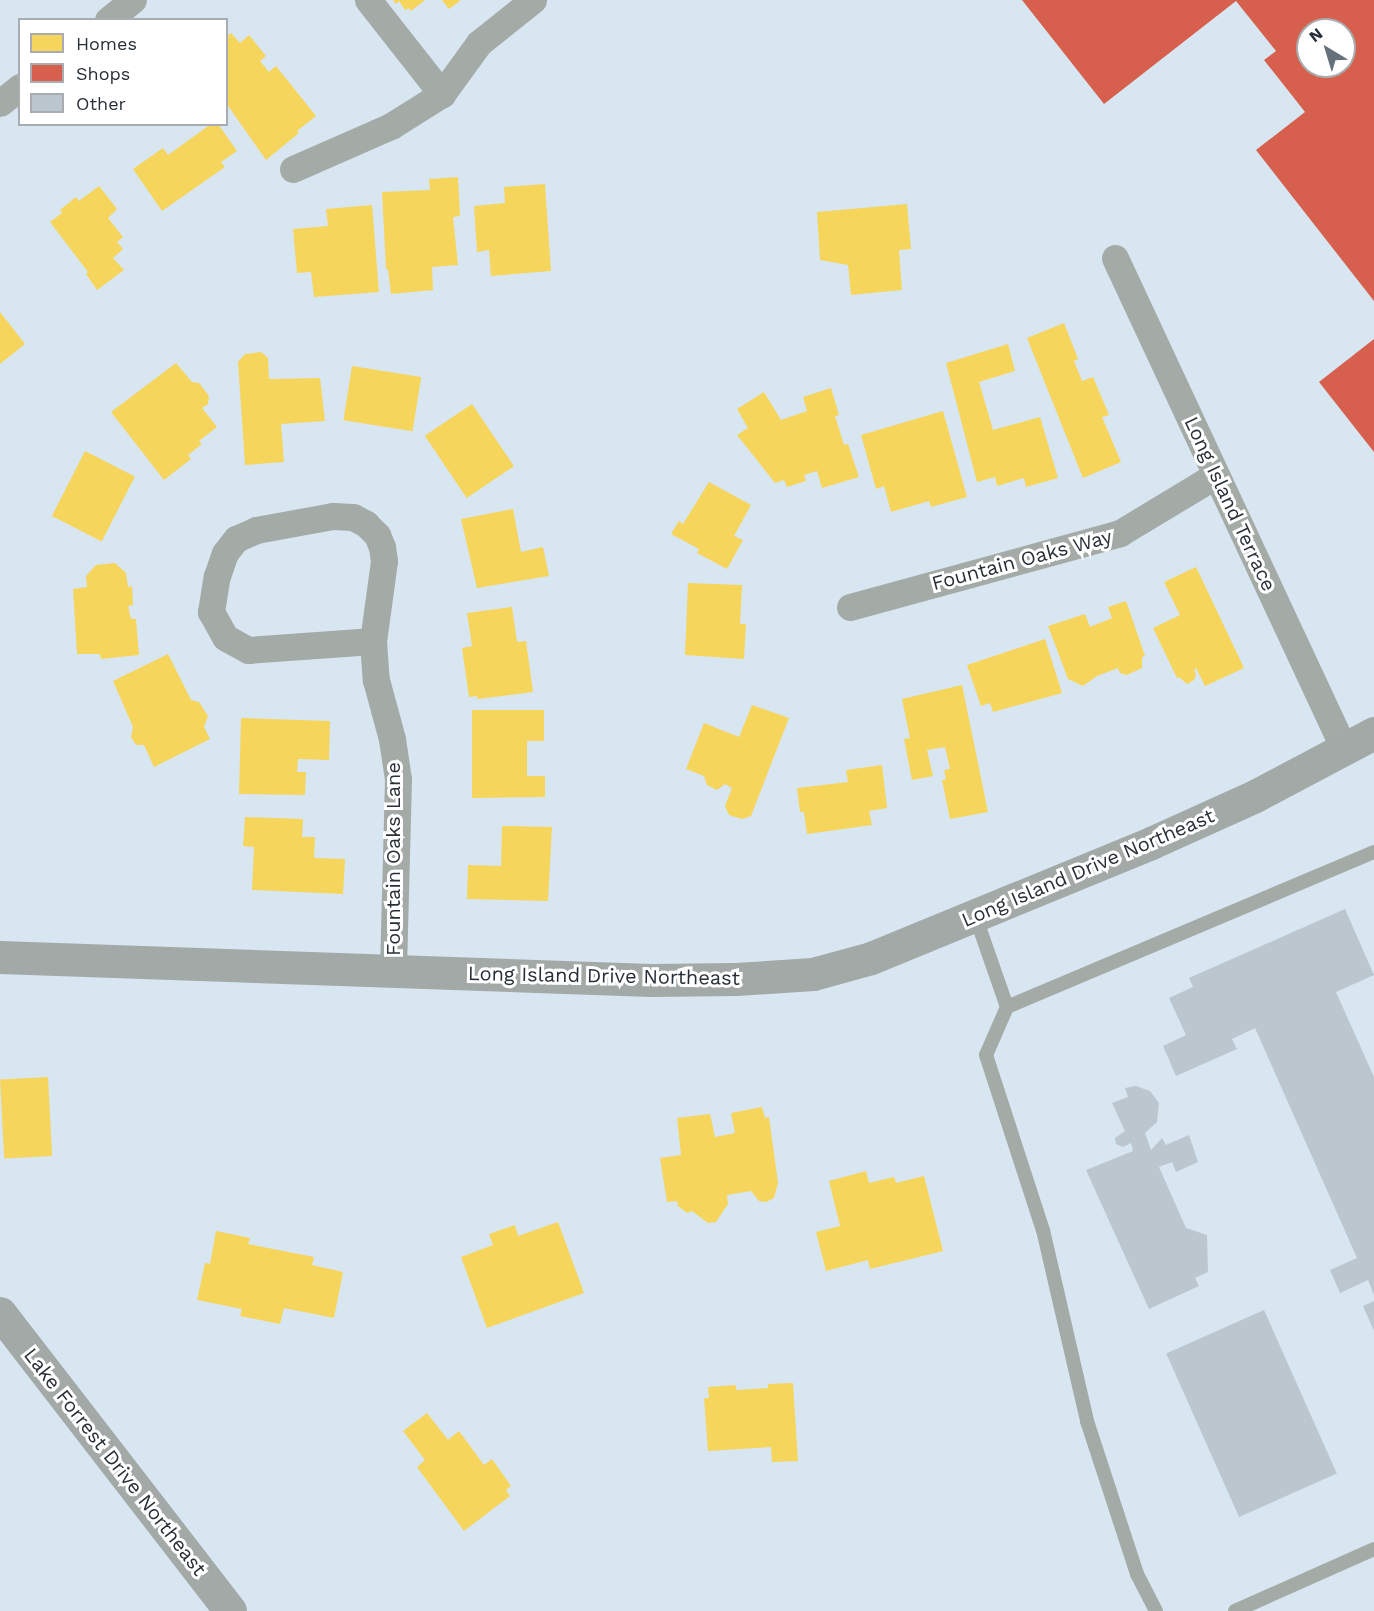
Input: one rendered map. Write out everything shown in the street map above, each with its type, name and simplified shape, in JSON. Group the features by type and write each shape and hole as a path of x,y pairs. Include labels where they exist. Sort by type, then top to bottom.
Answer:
{"street":[{"path":"110,18 133,0"},
{"path":"368,0 442,94"},
{"path":"293,169 391,126 442,94 479,43 533,0"},
{"path":"0,103 18,89"},
{"name":"Long Island Terrace","path":"1114,258 1345,751"},
{"name":"Fountain Oaks Way","path":"850,607 1120,533 1216,475"},
{"path":"333,516 353,518 366,524 377,535 384,561 373,641 248,650 225,637 211,612 217,576 225,553 236,539 256,530 333,516"},
{"name":"Fountain Oaks Lane","path":"373,641 376,680 392,739 398,779 393,971"},
{"name":"Long Island Drive Northeast","path":"0,957 651,980 736,979 813,974 871,958 1151,843 1255,796 1345,751 1374,733"},
{"name":"Lake Forrest Drive Northeast","path":"0,1313 230,1611"}],"lane":[{"path":"1007,1007 1374,852"},
{"path":"975,915 1007,1007 986,1055 1043,1230 1087,1421 1137,1574 1156,1611"},
{"path":"1235,1611 1374,1549"}],"building: Homes":[{"path":"393,0 425,0 411,11 409,8 405,10 399,1 396,4"},
{"path":"442,0 461,0 449,9"},
{"path":"231,33 240,43 249,35 266,56 260,61 269,72 276,66 316,116 266,160 228,106 228,35"},
{"path":"208,126 219,126 237,151 221,162 225,167 162,211 133,169 163,148 168,155"},
{"path":"458,177 460,216 453,217 458,265 432,267 433,290 391,294 388,269 386,269 382,192 430,190 429,179"},
{"path":"545,184 551,271 491,276 489,250 477,252 474,206 505,203 504,187"},
{"path":"99,186 117,209 108,218 123,237 117,242 123,249 113,258 124,270 97,290 86,274 88,272 50,222 62,213 60,210 76,197 79,201"},
{"path":"907,204 911,249 899,250 902,290 851,295 848,265 820,260 817,212"},
{"path":"372,205 379,292 314,297 311,272 297,273 293,229 328,226 326,209"},
{"path":"0,312 25,344 0,364"},
{"path":"1064,323 1078,359 1074,361 1082,381 1093,377 1109,415 1102,417 1121,462 1083,478 1027,338"},
{"path":"1008,344 1015,371 979,382 993,430 1040,417 1058,478 1026,487 1024,478 997,486 995,477 977,482 946,363"},
{"path":"261,352 268,358 269,379 320,378 325,421 281,424 284,462 245,465 238,362 245,354"},
{"path":"176,363 192,382 199,383 209,396 208,404 202,408 217,427 199,441 202,444 188,455 191,459 164,480 111,412"},
{"path":"352,366 421,377 413,431 343,420"},
{"path":"831,388 839,415 835,416 844,445 848,444 859,477 822,488 817,471 804,475 806,481 787,487 784,480 775,483 737,435 748,428 737,409 764,392 781,420 807,411 803,397"},
{"path":"472,404 514,466 467,498 425,436"},
{"path":"943,411 967,497 931,507 929,501 891,512 884,486 876,489 861,435"},
{"path":"85,451 135,476 102,541 52,516"},
{"path":"709,482 751,505 734,536 743,540 727,569 697,553 699,549 671,534 679,521 683,524"},
{"path":"513,509 521,552 543,547 549,576 477,588 461,519"},
{"path":"115,563 126,573 128,587 132,586 133,605 128,606 131,619 136,619 139,655 101,659 100,654 77,654 73,589 87,587 86,576 96,565"},
{"path":"1196,567 1244,668 1205,686 1196,668 1194,669 1196,675 1194,680 1187,684 1179,677 1177,678 1153,628 1180,615 1164,582"},
{"path":"688,583 742,585 740,624 746,624 744,659 685,655"},
{"path":"1126,601 1145,656 1142,657 1142,668 1127,675 1120,673 1118,668 1097,676 1083,686 1068,679 1048,626 1085,614 1090,627 1112,618 1108,607"},
{"path":"512,607 517,642 526,641 533,692 477,699 477,696 469,697 462,648 472,646 467,613"},
{"path":"1045,639 1062,693 993,712 990,703 981,706 967,665"},
{"path":"168,654 191,700 199,702 208,716 204,727 210,739 154,767 144,745 136,745 131,737 133,727 113,681"},
{"path":"962,685 988,812 950,819 942,780 946,779 944,770 950,769 945,747 927,750 933,776 912,780 904,739 910,738 902,699"},
{"path":"752,705 789,718 751,816 742,819 729,815 725,806 732,788 725,784 717,790 707,785 704,776 686,769 704,723 739,737"},
{"path":"472,710 544,710 544,741 527,741 527,776 545,776 545,797 472,798"},
{"path":"241,718 330,721 329,760 298,759 297,772 306,772 305,795 239,794"},
{"path":"882,765 887,808 869,811 872,825 807,834 804,812 800,812 797,788 848,782 846,770"},
{"path":"245,817 303,819 302,837 315,837 314,858 345,859 343,894 252,890 254,847 243,846"},
{"path":"502,826 552,827 548,901 467,899 468,865 501,866"},
{"path":"48,1077 52,1156 4,1158 0,1080"},
{"path":"762,1107 765,1118 769,1117 778,1183 774,1198 766,1202 759,1201 751,1191 727,1195 728,1204 716,1222 708,1223 692,1211 687,1213 678,1206 677,1201 667,1202 660,1158 681,1155 677,1118 710,1114 715,1137 735,1133 731,1113"},
{"path":"866,1171 869,1183 894,1177 896,1183 924,1176 943,1251 870,1269 868,1260 826,1271 816,1232 840,1226 829,1181"},
{"path":"558,1222 584,1293 487,1328 461,1257 493,1245 489,1234 515,1225 518,1236"},
{"path":"216,1231 250,1238 248,1244 314,1257 312,1265 343,1272 334,1318 284,1308 280,1324 240,1316 242,1309 197,1300 205,1263 210,1264"},
{"path":"793,1383 798,1461 772,1462 771,1447 708,1451 704,1398 709,1398 708,1387 736,1385 736,1390 768,1388 768,1384"},
{"path":"427,1413 448,1440 459,1431 484,1465 492,1459 511,1486 506,1490 510,1496 464,1531 417,1467 425,1460 403,1431"}],"building: Shops":[{"path":"1022,0 1374,0 1374,301 1256,150 1305,112 1264,60 1276,51 1236,1 1104,104"},
{"path":"1374,339 1374,452 1319,382"}],"building: Other":[{"path":"1345,909 1374,975 1336,992 1374,1077 1374,1295 1368,1280 1340,1293 1330,1270 1357,1258 1255,1028 1232,1039 1237,1049 1176,1076 1163,1046 1186,1035 1169,998 1193,987 1189,978"},
{"path":"1136,1086 1150,1091 1159,1103 1157,1122 1145,1133 1151,1150 1162,1138 1166,1145 1189,1135 1198,1162 1176,1172 1172,1162 1159,1167 1186,1228 1207,1235 1208,1272 1195,1278 1199,1286 1149,1309 1086,1170 1133,1151 1131,1143 1123,1147 1116,1144 1115,1138 1125,1131 1112,1103 1128,1097 1125,1088"},
{"path":"1374,1301 1374,1331 1363,1306"},
{"path":"1264,1310 1337,1474 1239,1517 1166,1354"}]}
